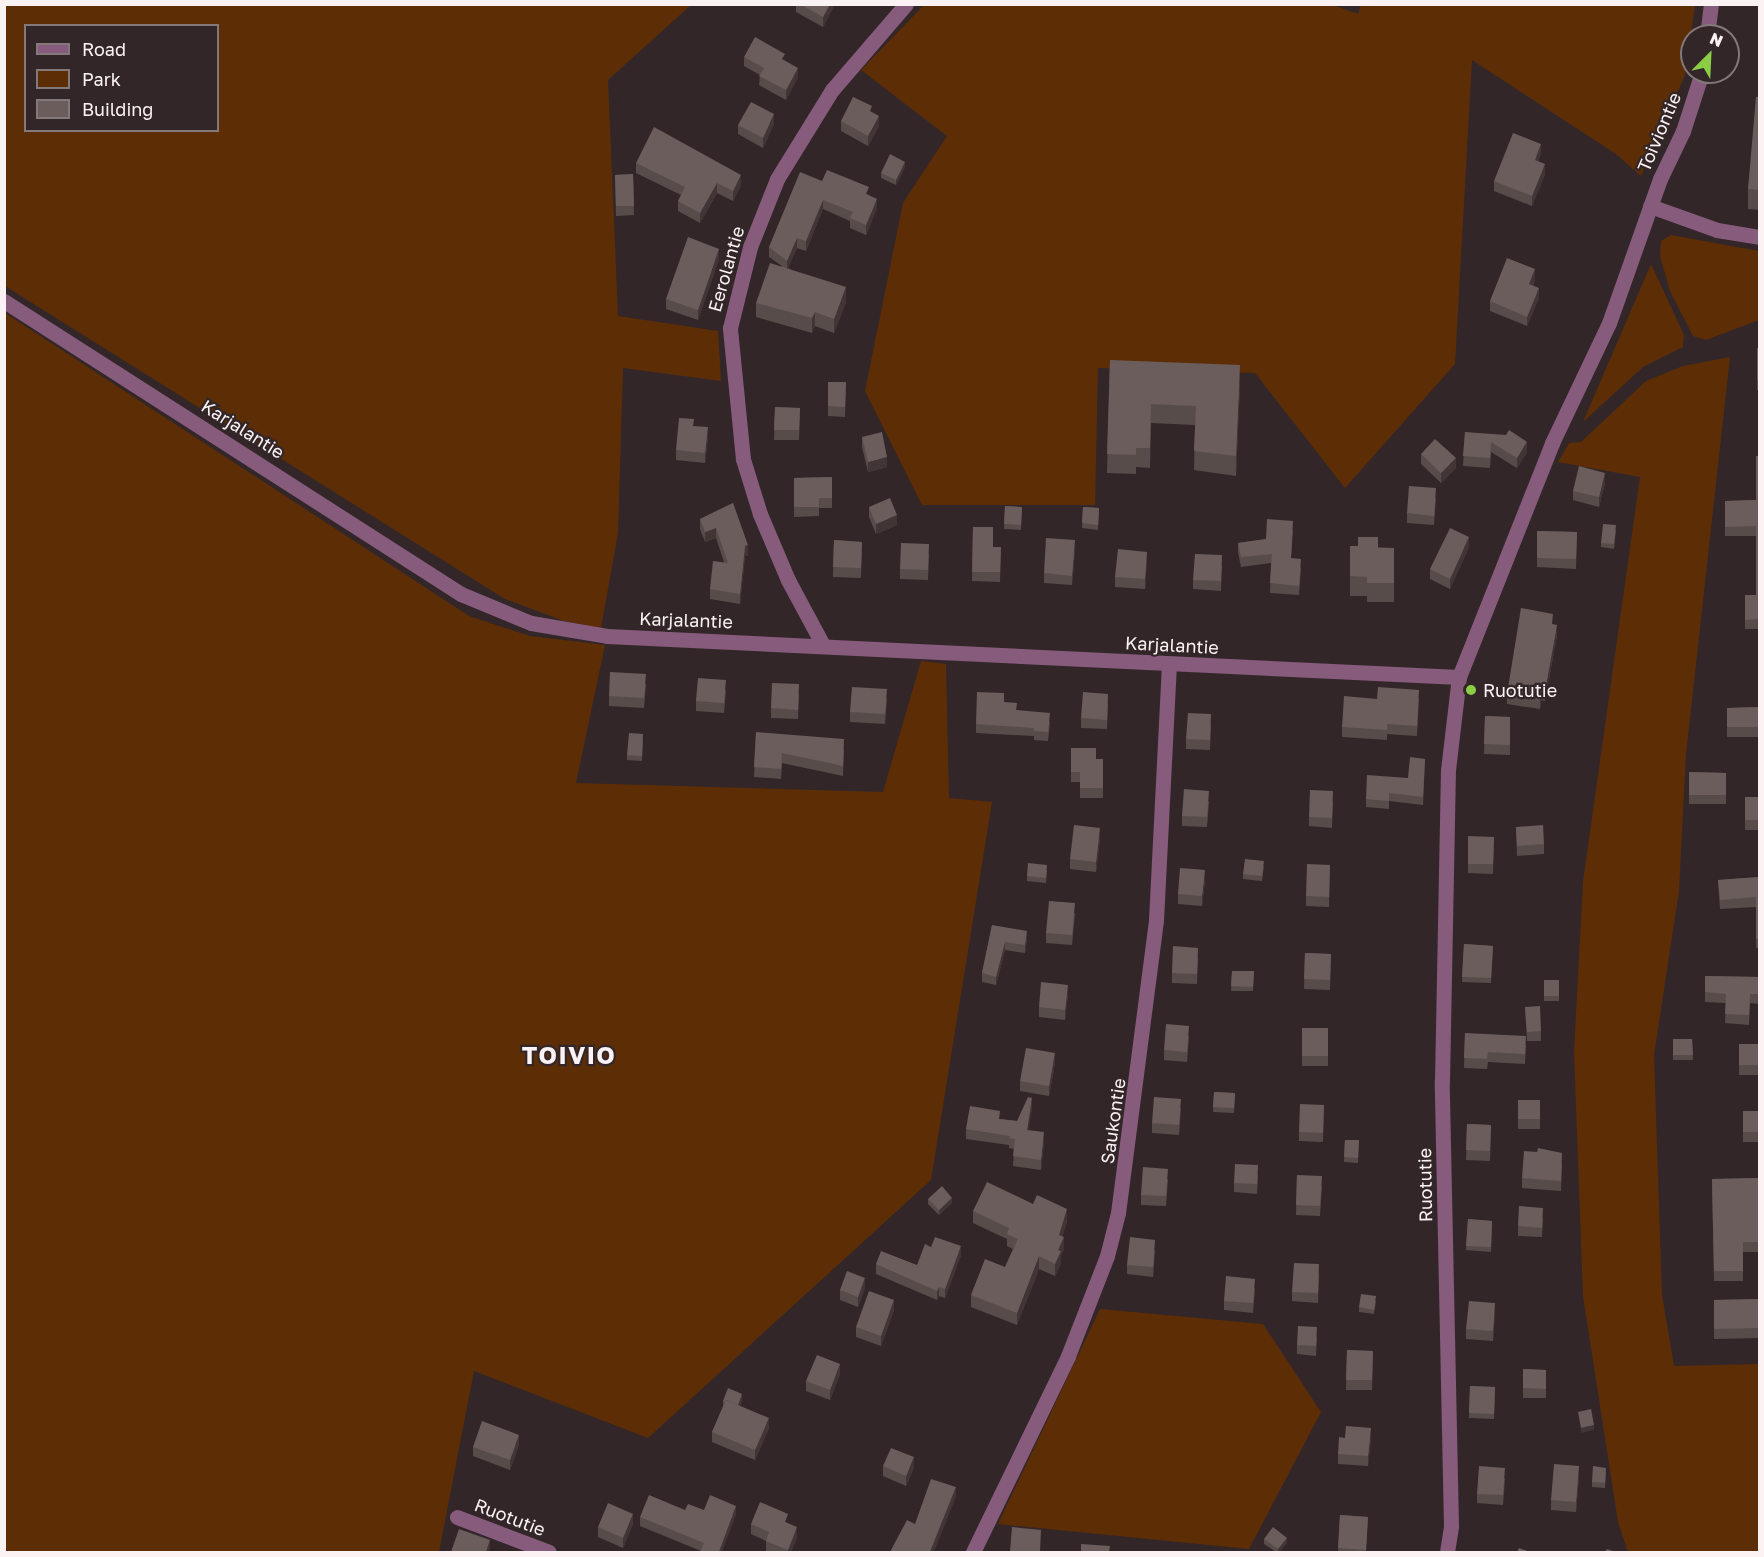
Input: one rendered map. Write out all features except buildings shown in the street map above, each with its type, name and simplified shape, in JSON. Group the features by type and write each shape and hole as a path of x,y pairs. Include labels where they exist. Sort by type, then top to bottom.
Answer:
{"street":[{"name":"Eerolantie","path":"823,645 788,580 760,514 743,459 730,327 749,250 777,179 831,90 906,4"},
{"path":"1708,24 1711,4"},
{"name":"Toiviontie","path":"1650,206 1683,131 1698,84"},
{"path":"1650,206 1717,230 1760,237"},
{"name":"Ruotutie","path":"1447,1552 1451,1526 1442,1092 1448,770 1459,677 1552,443 1609,323 1650,206"},
{"name":"Karjalantie","path":"4,301 461,594 500,613 581,634 1169,665 1459,677"},
{"name":"Saukontie","path":"973,1552 1068,1356 1107,1256 1118,1213 1156,920 1169,665"},
{"name":"Ruotutie","path":"458,1517 549,1552"}],"green space":[{"path":"1330,4 1358,14 1361,4 1695,5 1692,24 1680,24 1681,84 1641,176 1616,154 1472,60 1455,364 1345,488 1255,373 1098,368 1095,505 922,505 865,391 903,203 947,136 861,70 924,5"},
{"path":"4,5 691,5 608,80 618,316 718,331 721,381 623,368 618,533 601,628 564,621 505,599 5,286"},
{"path":"1671,235 1759,251 1759,320 1706,340 1693,336 1670,291 1660,256 1661,241"},
{"path":"1651,264 1684,335 1683,347 1643,367 1583,422"},
{"path":"5,313 469,616 530,636 605,645 576,783 883,792 921,661 946,664 949,798 992,802 931,1180 648,1438 474,1371 439,1552 5,1552"},
{"path":"1730,357 1686,754 1679,891 1654,1055 1662,1295 1674,1366 1759,1364 1759,1552 1628,1552 1618,1522 1583,1296 1574,1052 1583,882 1640,477 1558,462 1569,443 1581,442 1646,381 1683,366"},
{"path":"1100,1309 1263,1324 1321,1412 1249,1549 998,1524"}],"place":[{"name":"Ruotutie","path":"1471,690"}],"district":[{"name":"TOIVIO","path":"569,1055"}]}
